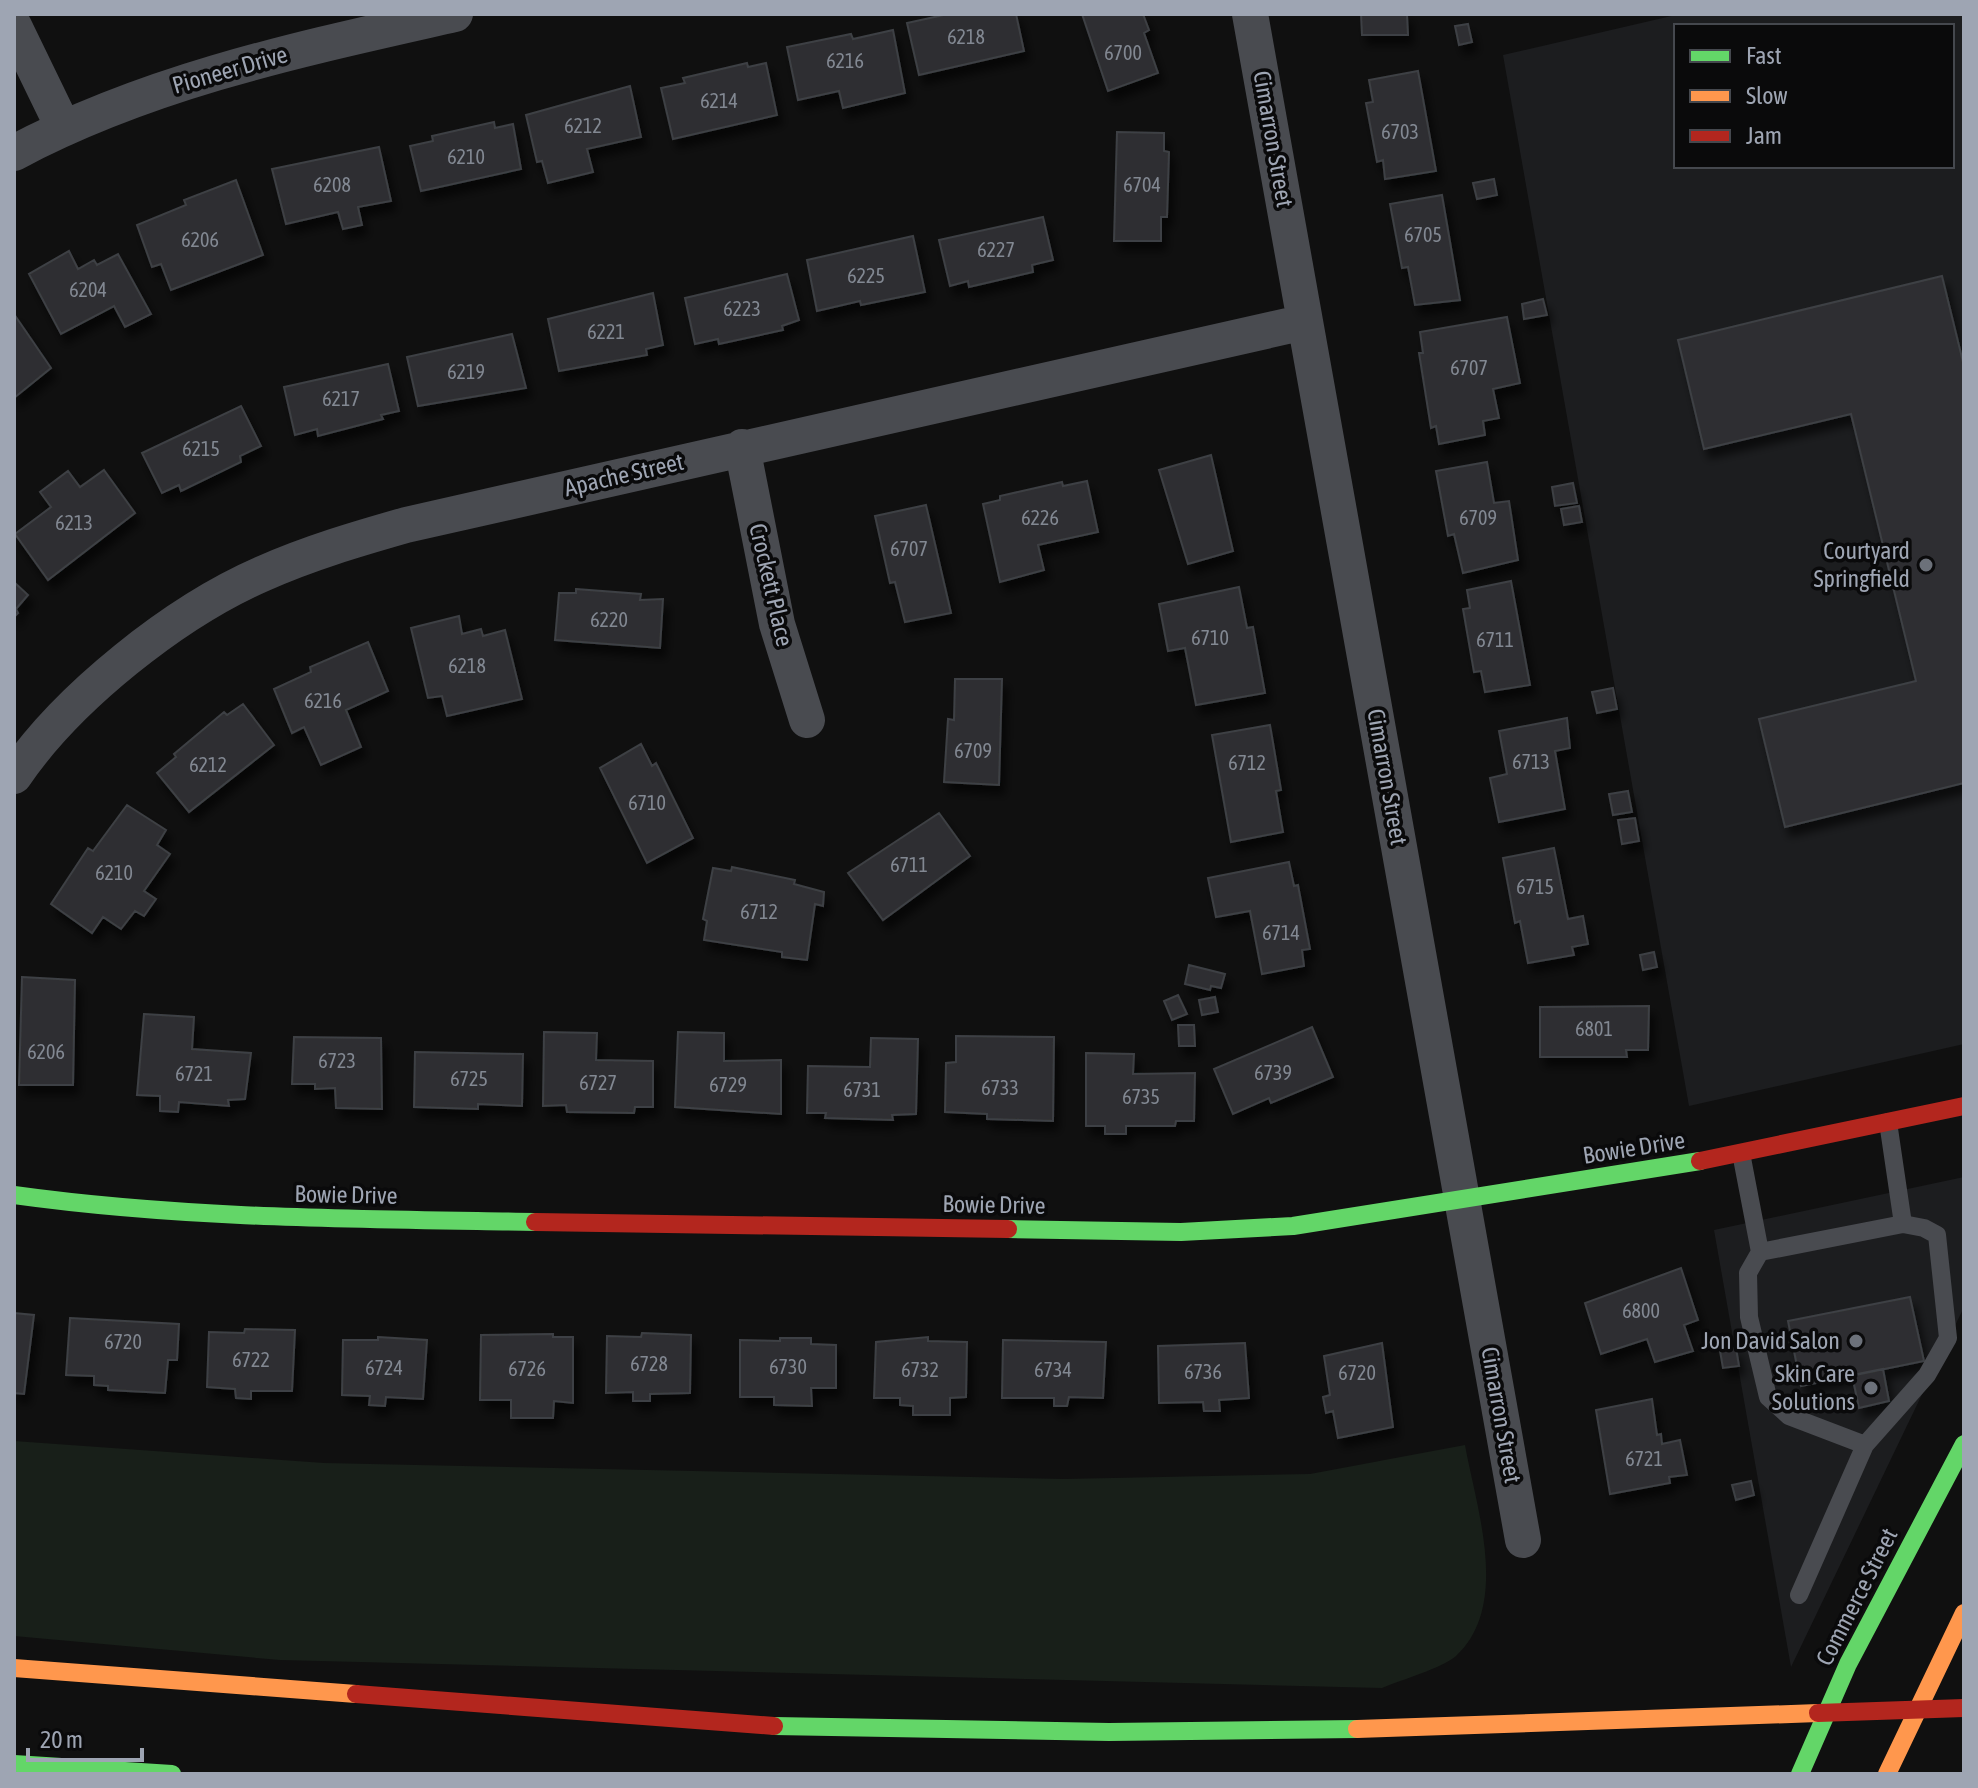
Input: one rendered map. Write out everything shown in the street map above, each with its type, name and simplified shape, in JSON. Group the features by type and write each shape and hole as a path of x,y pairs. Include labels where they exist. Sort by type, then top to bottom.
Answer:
{"main road":[{"name":"Bowie Drive","path":"14,1195 101,1207 230,1217 1170,1232 1293,1226 1462,1197 1678,1166 1964,1106"},
{"path":"1888,1122 1950,1129"},
{"name":"Commerce Street","path":"1800,1774 1848,1664 1964,1444"},
{"path":"1887,1774 1964,1613"},
{"path":"14,1668 786,1727 1109,1732 1430,1728 1964,1708"},
{"path":"14,1764 172,1774"}],"street":[{"name":"Pioneer Drive","path":"14,153 63,127 163,90 284,53 455,14"},
{"name":"Cimarron Street","path":"1250,14 1523,1540"},
{"path":"14,26 63,127"},
{"name":"Apache Street","path":"14,776 66,716 114,671 173,627 260,575 321,550 406,525 742,447 1305,322"},
{"name":"Crockett Place","path":"742,447 777,624 807,720"}],"lane":[{"path":"1888,1122 1903,1224"},
{"path":"1741,1153 1760,1252 1748,1273 1749,1317 1768,1397 1789,1416 1865,1445"},
{"path":"1760,1252 1903,1224 1924,1228 1937,1235 1948,1338 1927,1375 1865,1445 1799,1595"}],"shaded area":[{"path":"1680,14 1964,14 1964,1044 1689,1106 1503,55"},
{"path":"1964,1177 1964,1307 1791,1667 1714,1230"},
{"path":"14,1441 324,1463 1064,1479 1310,1474 1465,1445 1481,1526 1486,1583 1482,1610 1473,1635 1456,1656 1382,1688 280,1660 14,1636"}],"building":[{"path":"948,14 1016,14 1024,51 919,75 907,23"},
{"path":"1082,14 1143,14 1149,30 1144,33 1158,73 1108,91"},
{"path":"1361,14 1407,14 1408,35 1362,35"},
{"path":"1468,24 1472,42 1459,45 1455,26"},
{"path":"893,30 905,93 843,108 839,91 798,100 787,47 851,34 853,39"},
{"path":"747,63 748,67 766,63 777,115 673,139 661,88 685,83 683,78"},
{"path":"1418,71 1436,171 1385,179 1383,160 1377,162 1366,103 1373,102 1369,80"},
{"path":"630,86 641,137 587,149 593,172 548,183 542,161 537,162 526,115"},
{"path":"494,122 495,128 513,124 521,169 421,191 410,146 433,141 432,136"},
{"path":"1117,132 1164,133 1164,151 1169,152 1167,217 1161,217 1161,241 1114,241"},
{"path":"379,147 391,201 358,207 362,225 343,229 338,212 286,224 272,169"},
{"path":"1494,179 1497,195 1477,199 1473,183"},
{"path":"236,180 263,255 171,290 161,264 152,267 137,225 186,205 184,200"},
{"path":"1442,195 1460,300 1415,305 1408,267 1402,268 1390,204"},
{"path":"1043,217 1053,260 1032,265 1033,272 969,287 968,281 950,286 939,240"},
{"path":"913,236 925,292 817,311 807,260"},
{"path":"69,251 78,269 94,260 97,265 118,254 151,314 125,327 114,306 61,334 29,274"},
{"path":"787,274 799,320 782,326 783,330 719,344 718,339 695,344 685,298"},
{"name":"Courtyard Springfield","path":"1942,276 1964,366 1964,783 1785,827 1759,719 1916,681 1851,414 1704,449 1678,340"},
{"path":"653,293 663,345 646,349 647,355 559,371 548,319"},
{"path":"1543,299 1547,315 1524,319 1522,304"},
{"path":"14,314 51,368 14,398"},
{"path":"1507,317 1520,383 1493,389 1499,418 1483,421 1485,435 1439,444 1436,426 1431,428 1419,353 1423,353 1420,332"},
{"path":"512,334 526,388 418,406 407,357"},
{"path":"388,364 399,411 381,415 383,419 318,436 317,429 295,435 284,387"},
{"path":"241,406 261,446 240,456 241,462 181,491 179,485 162,493 142,453"},
{"path":"1211,455 1233,551 1188,564 1159,470"},
{"path":"1487,462 1494,503 1509,501 1518,560 1463,573 1454,534 1448,536 1436,471"},
{"path":"104,470 135,513 48,580 15,534 51,507 40,492 68,471 80,487"},
{"path":"1087,481 1098,532 1038,545 1044,570 1000,582 983,504 1000,500 1000,496 1062,482 1063,486"},
{"path":"1573,483 1577,503 1555,506 1552,487"},
{"path":"926,505 951,613 905,622 895,582 890,583 875,516"},
{"path":"1579,506 1582,522 1564,525 1561,509"},
{"path":"1511,581 1530,685 1485,692 1481,671 1474,672 1463,609 1470,608 1467,590"},
{"path":"14,582 28,595 16,609 18,613 14,617"},
{"path":"1239,587 1247,628 1253,627 1265,693 1196,705 1185,648 1168,651 1159,604"},
{"path":"576,589 641,594 640,600 663,599 660,648 555,640 559,593 576,593"},
{"path":"459,616 462,634 481,629 483,636 505,630 522,699 447,716 442,696 428,698 411,628"},
{"path":"368,642 388,691 346,710 361,747 321,765 304,727 292,733 274,689 311,672 310,667"},
{"path":"955,679 1002,679 999,785 944,782 948,719 954,720"},
{"path":"1613,688 1617,709 1597,713 1592,692"},
{"path":"243,704 274,745 189,812 157,773 176,757 174,754 224,712 227,715"},
{"path":"1567,718 1570,748 1555,751 1565,809 1499,822 1490,778 1507,774 1499,731"},
{"path":"1270,725 1281,790 1276,791 1283,832 1231,842 1212,735"},
{"path":"641,744 652,766 656,763 693,838 647,863 600,768"},
{"path":"1628,791 1632,812 1613,815 1609,794"},
{"path":"127,805 166,830 157,845 170,854 144,891 156,899 144,916 135,911 121,929 103,917 92,933 51,904 88,848 93,851"},
{"path":"939,813 970,856 883,920 848,873"},
{"path":"1635,818 1639,841 1622,844 1618,820"},
{"path":"1554,848 1568,919 1583,916 1588,944 1572,947 1574,955 1528,963 1520,921 1515,923 1503,858"},
{"path":"1289,862 1294,886 1298,885 1310,949 1302,950 1304,966 1262,974 1250,911 1216,917 1208,878"},
{"path":"732,867 795,880 794,884 824,892 823,906 815,904 807,960 782,957 782,952 704,940 707,921 703,919 713,868 731,871"},
{"path":"1654,952 1657,967 1643,970 1640,955"},
{"path":"1189,965 1225,974 1221,988 1211,986 1210,990 1185,984"},
{"path":"22,977 75,980 73,1085 19,1085"},
{"path":"1178,995 1187,1014 1172,1020 1164,1001"},
{"path":"1215,997 1218,1012 1202,1015 1199,1000"},
{"path":"1649,1006 1648,1050 1626,1050 1627,1057 1540,1057 1540,1007"},
{"path":"144,1014 194,1017 192,1049 251,1053 245,1099 228,1100 229,1106 179,1102 178,1112 160,1111 160,1096 137,1095"},
{"path":"1178,1025 1194,1025 1195,1046 1179,1046"},
{"path":"1312,1027 1333,1077 1271,1103 1269,1098 1233,1114 1214,1069"},
{"path":"544,1032 597,1033 596,1060 653,1061 653,1107 635,1107 634,1113 567,1112 566,1105 543,1106"},
{"path":"678,1032 724,1033 724,1061 781,1060 781,1114 675,1107"},
{"path":"956,1036 1054,1037 1053,1121 987,1119 987,1114 945,1112 946,1063 956,1062"},
{"path":"294,1037 381,1038 382,1109 336,1108 335,1088 315,1089 315,1084 292,1084"},
{"path":"871,1038 918,1039 916,1114 892,1115 893,1120 825,1118 826,1113 807,1113 808,1066 870,1067"},
{"path":"415,1052 523,1054 522,1106 478,1104 478,1109 414,1107"},
{"path":"1086,1053 1134,1054 1133,1074 1195,1073 1194,1121 1176,1121 1175,1126 1126,1126 1126,1134 1105,1134 1105,1126 1086,1126"},
{"path":"1681,1268 1698,1320 1684,1325 1693,1351 1655,1362 1647,1339 1601,1354 1585,1303"},
{"name":"Jon David Salon","path":"1910,1297 1924,1361 1801,1386 1788,1321"},
{"path":"14,1313 34,1315 24,1394 14,1393"},
{"path":"70,1318 179,1324 177,1360 168,1360 165,1393 108,1390 108,1386 94,1385 94,1376 66,1375"},
{"path":"245,1329 295,1330 292,1391 251,1391 251,1399 236,1398 235,1389 207,1387 209,1332 244,1333"},
{"path":"642,1333 691,1335 690,1393 650,1394 650,1401 633,1401 633,1392 606,1393 607,1336 641,1337"},
{"path":"553,1334 553,1337 573,1337 573,1403 554,1401 553,1418 511,1418 511,1400 480,1400 481,1335"},
{"path":"378,1337 427,1340 423,1399 386,1397 385,1406 369,1405 370,1396 342,1395 343,1340 378,1340"},
{"path":"928,1337 928,1341 967,1342 966,1397 950,1398 950,1415 913,1415 913,1406 900,1405 900,1398 874,1398 876,1342"},
{"path":"780,1338 811,1338 811,1344 836,1345 836,1388 811,1388 812,1406 774,1405 774,1397 740,1397 740,1340 780,1341"},
{"path":"1003,1340 1106,1342 1103,1398 1069,1397 1067,1406 1054,1406 1054,1398 1002,1398"},
{"path":"1245,1343 1249,1398 1219,1400 1220,1411 1204,1411 1203,1402 1159,1403 1158,1346"},
{"path":"1382,1343 1393,1427 1338,1438 1333,1411 1326,1413 1323,1397 1330,1395 1324,1356"},
{"path":"1736,1348 1739,1366 1723,1368 1720,1351"},
{"name":"Skin Care Solutions","path":"1883,1369 1889,1401 1859,1408 1852,1375"},
{"path":"1652,1399 1657,1435 1661,1434 1662,1444 1680,1440 1687,1475 1669,1477 1670,1483 1610,1494 1596,1410"},
{"path":"1751,1481 1754,1495 1736,1500 1732,1485"}],"traffic: fast":[{"path":"1008,1229 1181,1232 1293,1226 1700,1161"},
{"path":"14,1195 209,1213 535,1222"},
{"path":"1800,1774 1848,1664 1964,1444"},
{"path":"774,1726 1109,1732 1357,1729"},
{"path":"14,1764 172,1774"}],"traffic: slow":[{"path":"1887,1774 1964,1613"},
{"path":"14,1668 356,1694"},
{"path":"1357,1729 1818,1713"}],"traffic: jam":[{"path":"1700,1161 1964,1106"},
{"path":"535,1222 1008,1229"},
{"path":"356,1694 774,1726"},
{"path":"1818,1713 1964,1708"}],"place":[{"name":"Courtyard Springfield","path":"1926,565"},
{"name":"Jon David Salon","path":"1856,1341"},
{"name":"Skin Care Solutions","path":"1871,1388"}]}
